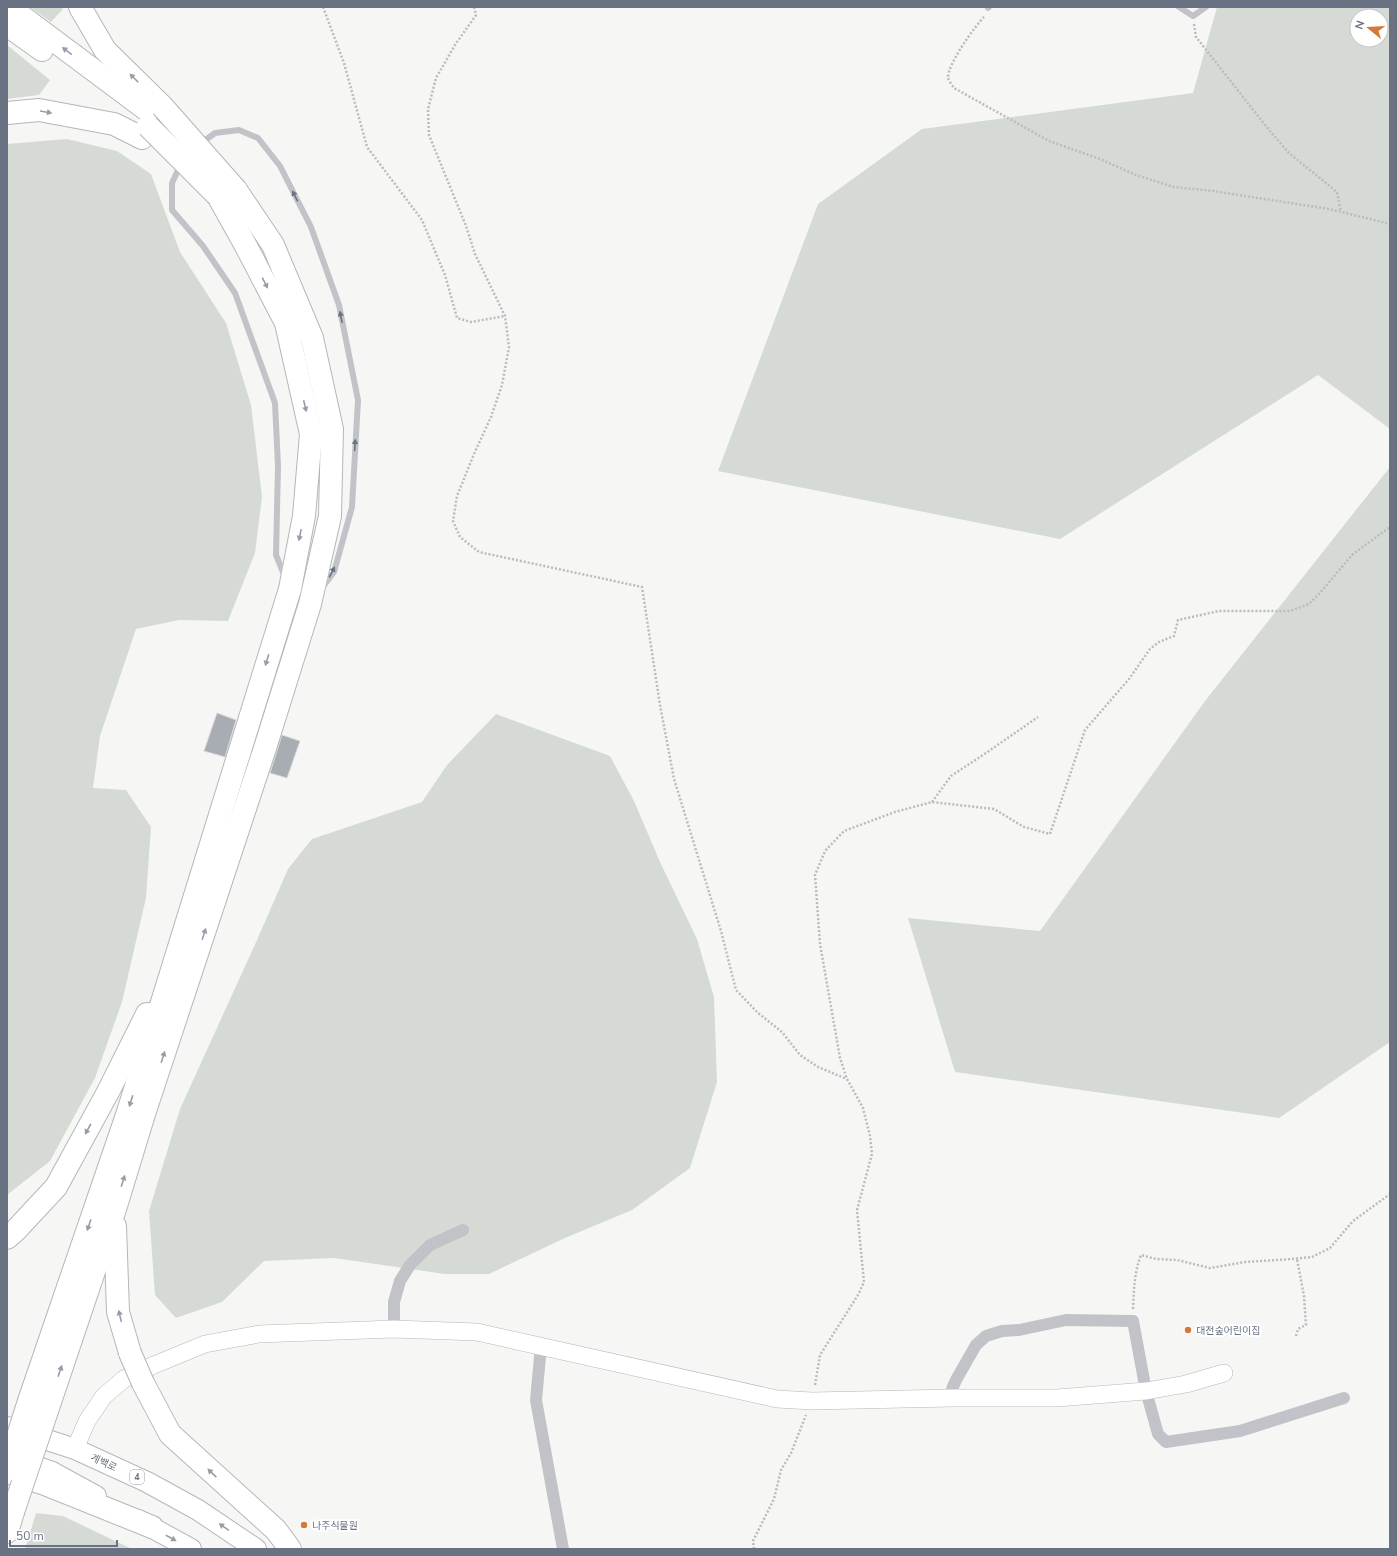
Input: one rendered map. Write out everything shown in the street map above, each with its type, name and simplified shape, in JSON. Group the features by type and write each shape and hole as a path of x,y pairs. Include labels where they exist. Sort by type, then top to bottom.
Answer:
{"highway":[{"path":"9,7 152,121 222,196 272,245 312,338 332,429 330,516 310,604 263,755 144,1114 115,1209 38,1404 7,1471 45,1484 152,1527"},
{"path":"80,7 105,50 152,121"},
{"path":"7,25 152,121"},
{"path":"7,113 39,110 114,124 152,121"},
{"path":"10,1522 38,1404 290,588 304,516 311,434 286,323 222,196"},
{"path":"7,1238 16,1231 56,1187 108,1092 175,957"},
{"path":"115,1209 118,1312 130,1353 143,1384 170,1434 276,1530 290,1549"}],"main road":[{"name":"계백로","path":"7,1427 75,1449 148,1482 198,1510 256,1549"},
{"path":"7,1457 52,1472 191,1549"}],"street":[{"path":"394,1329 394,1302 400,1281 410,1265 430,1245 463,1230"},
{"path":"952,1398 952,1389 956,1380 976,1345 986,1336 1002,1331 1019,1330 1066,1320 1133,1321 1146,1391 1158,1434 1166,1442 1240,1431 1344,1398"},
{"path":"75,1449 87,1421 104,1396 124,1379 205,1344 259,1334 394,1329 477,1332 777,1399 812,1402 952,1398 1057,1398 1146,1391 1186,1384 1224,1373"},
{"path":"542,1346 536,1400 563,1549"}],"lane":[{"path":"1179,7 1193,16 1206,7"},
{"path":"191,150 215,133 239,130 258,138 280,166 311,227 339,305 358,400 352,507 334,572 310,604"},
{"path":"185,155 172,183 172,210 203,246 235,293 275,403 278,474 276,555 290,588"}],"path":[{"path":"323,7 344,63 367,146 422,220 445,275 457,318 471,322 505,316"},
{"path":"474,7 476,15 455,45 436,78 428,109 429,134 466,226 475,254 505,316 509,348 502,385 491,417 457,496 453,521 460,537 480,552 642,587 660,705 674,779 721,931 736,990 758,1013 782,1032 800,1055 818,1067 847,1079"},
{"path":"988,8 986,14 976,24 949,70 948,79 954,88 1049,141 1100,159 1136,175 1174,187 1213,191 1341,212 1390,224"},
{"path":"1193,16 1196,37 1210,56 1269,130 1289,152 1337,192 1341,212"},
{"path":"754,1549 753,1541 774,1500 781,1470 791,1452 812,1402 820,1355 858,1295 864,1282 857,1210 872,1154 870,1136 863,1108 847,1079 840,1058 820,944 815,875 825,851 844,831 895,812 932,802 994,809 1024,827 1050,834 1085,730 1129,679 1150,649 1159,642 1174,636 1178,620 1219,611 1290,611 1309,604 1354,554 1390,526"},
{"path":"932,802 951,776 1038,717"},
{"path":"1133,1321 1136,1267 1141,1255 1156,1259 1177,1260 1210,1268 1245,1262 1312,1257 1330,1248 1353,1221 1390,1194"},
{"path":"1296,1336 1298,1329 1306,1325 1304,1296 1297,1259"}],"shaded area":[{"path":"30,7 61,7 63,9 51,22"},
{"path":"1217,7 1390,7 1390,429 1318,375 1060,539 718,471 818,204 922,129 1193,93"},
{"path":"7,45 50,80 39,95 7,99"},
{"path":"67,139 117,151 151,174 180,252 226,323 251,405 262,497 255,553 228,621 179,620 136,629 100,736 93,788 126,790 151,827 146,898 122,1002 95,1078 50,1161 7,1195 7,144"},
{"path":"1390,467 1390,1042 1279,1118 955,1072 908,918 1040,931 1205,701"},
{"path":"496,714 610,756 634,801 660,862 697,939 714,997 717,1082 690,1168 632,1210 565,1238 489,1274 445,1274 334,1258 264,1261 222,1302 176,1318 155,1295 149,1211 180,1109 288,869 312,839 422,802 447,765"},
{"path":"36,1513 63,1516 132,1549 25,1549"}],"building":[{"path":"217,713 236,720 225,757 204,751"},
{"path":"282,735 300,741 287,778 270,773"}],"place":[{"name":"대전숲어린이집","path":"1188,1330"},
{"name":"나주식물원","path":"304,1525"}]}
